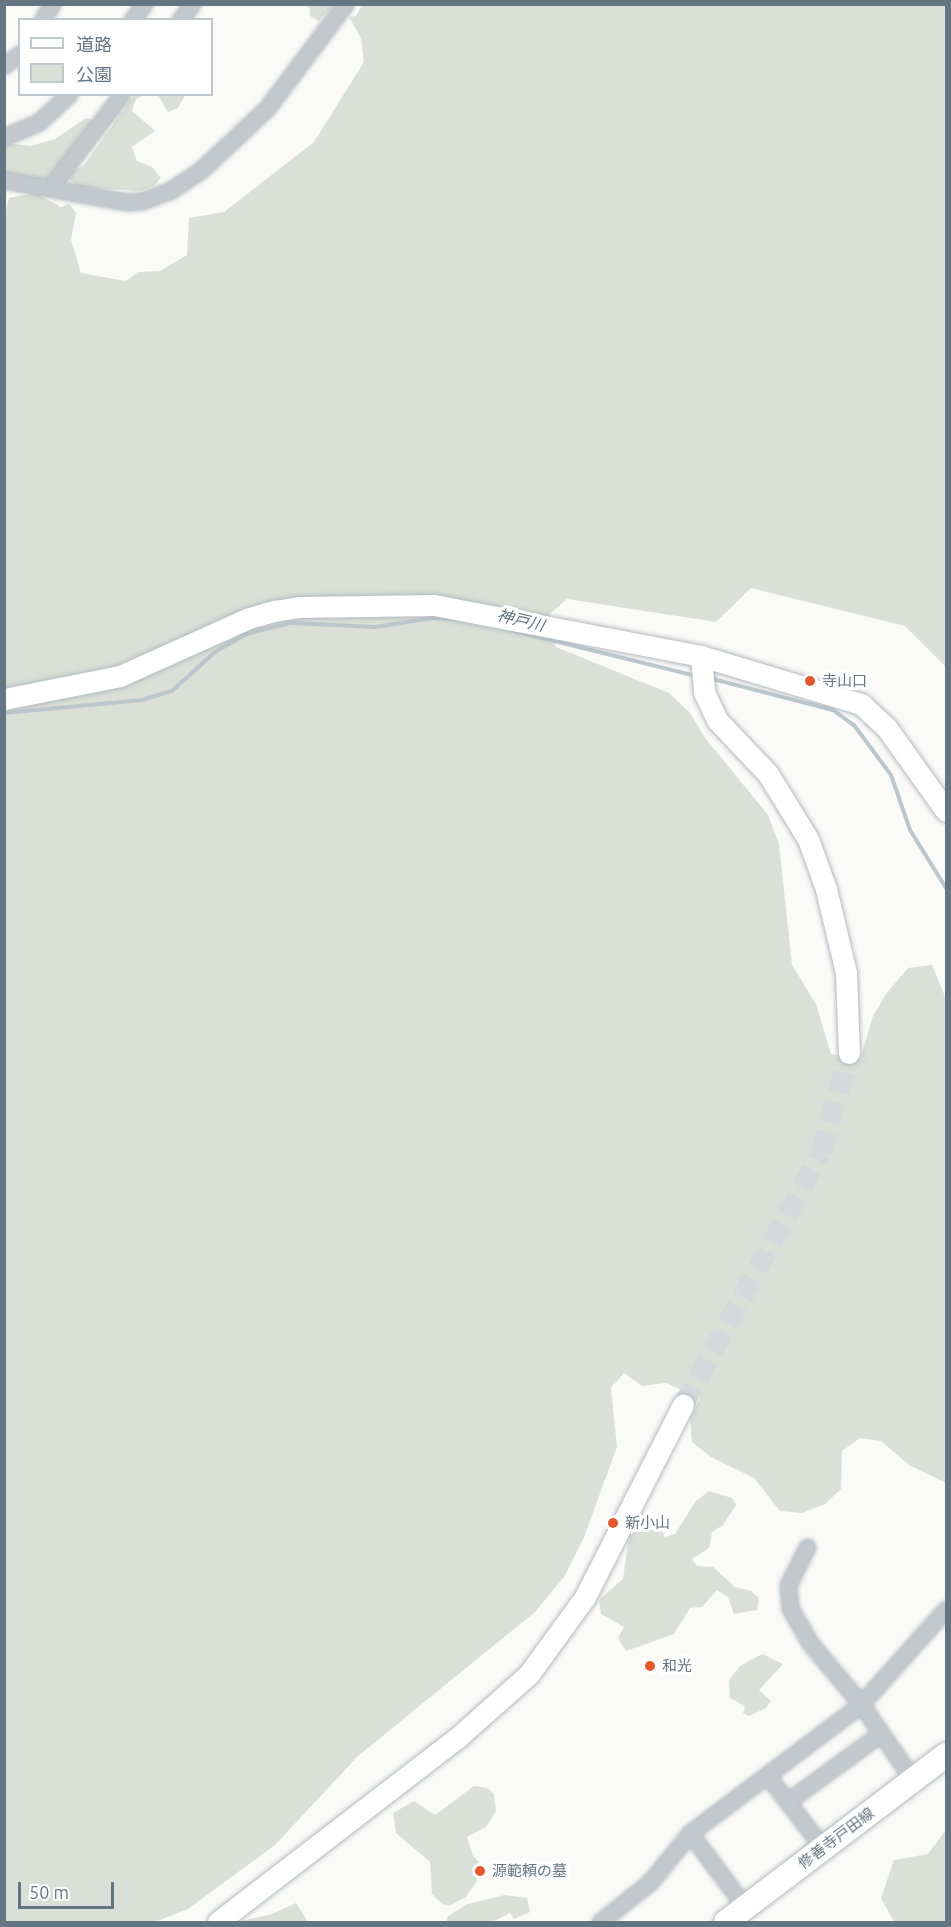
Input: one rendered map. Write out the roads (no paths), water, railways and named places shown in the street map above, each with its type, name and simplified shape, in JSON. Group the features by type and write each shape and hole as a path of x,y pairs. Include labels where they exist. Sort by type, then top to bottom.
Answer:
{"main road":[{"name":"修善寺戸田線","path":"726,1923 946,1755"}],"street":[{"path":"43,18 52,4"},
{"path":"134,18 144,4"},
{"path":"182,18 192,4"},
{"path":"4,180 51,186 100,200 126,202 155,197 188,181 267,108 345,4"},
{"path":"4,64 18,55"},
{"path":"4,137 39,122 67,96"},
{"path":"51,186 120,96"},
{"path":"4,699 120,676 249,618 300,607 435,605 701,656 861,704 886,727 946,811"},
{"path":"701,656 704,692 717,720 768,774 808,839 826,889 846,973 849,1053"},
{"path":"218,1923 447,1746 529,1674 585,1597 683,1405"},
{"path":"807,1547 788,1585 790,1608 810,1643 861,1704 913,1780"},
{"path":"600,1923 650,1882 690,1833 861,1704 946,1610"},
{"path":"788,1801 880,1734"},
{"path":"767,1775 823,1848"},
{"path":"690,1833 745,1907"}],"waterway":[{"name":"神戸川","path":"4,713 142,700 172,691 215,652 246,634 291,623 375,627 432,618 457,619"},
{"name":"神戸川","path":"514,631 696,676"},
{"name":"神戸川","path":"709,678 833,710 854,725 891,775 910,830 946,888"}],"tunnel":[{"path":"683,1405 821,1152 849,1053"}],"place":[{"name":"寺山口","path":"810,681"},
{"name":"新小山","path":"613,1523"},
{"name":"和光","path":"650,1666"},
{"name":"源範頼の墓","path":"480,1871"}]}
